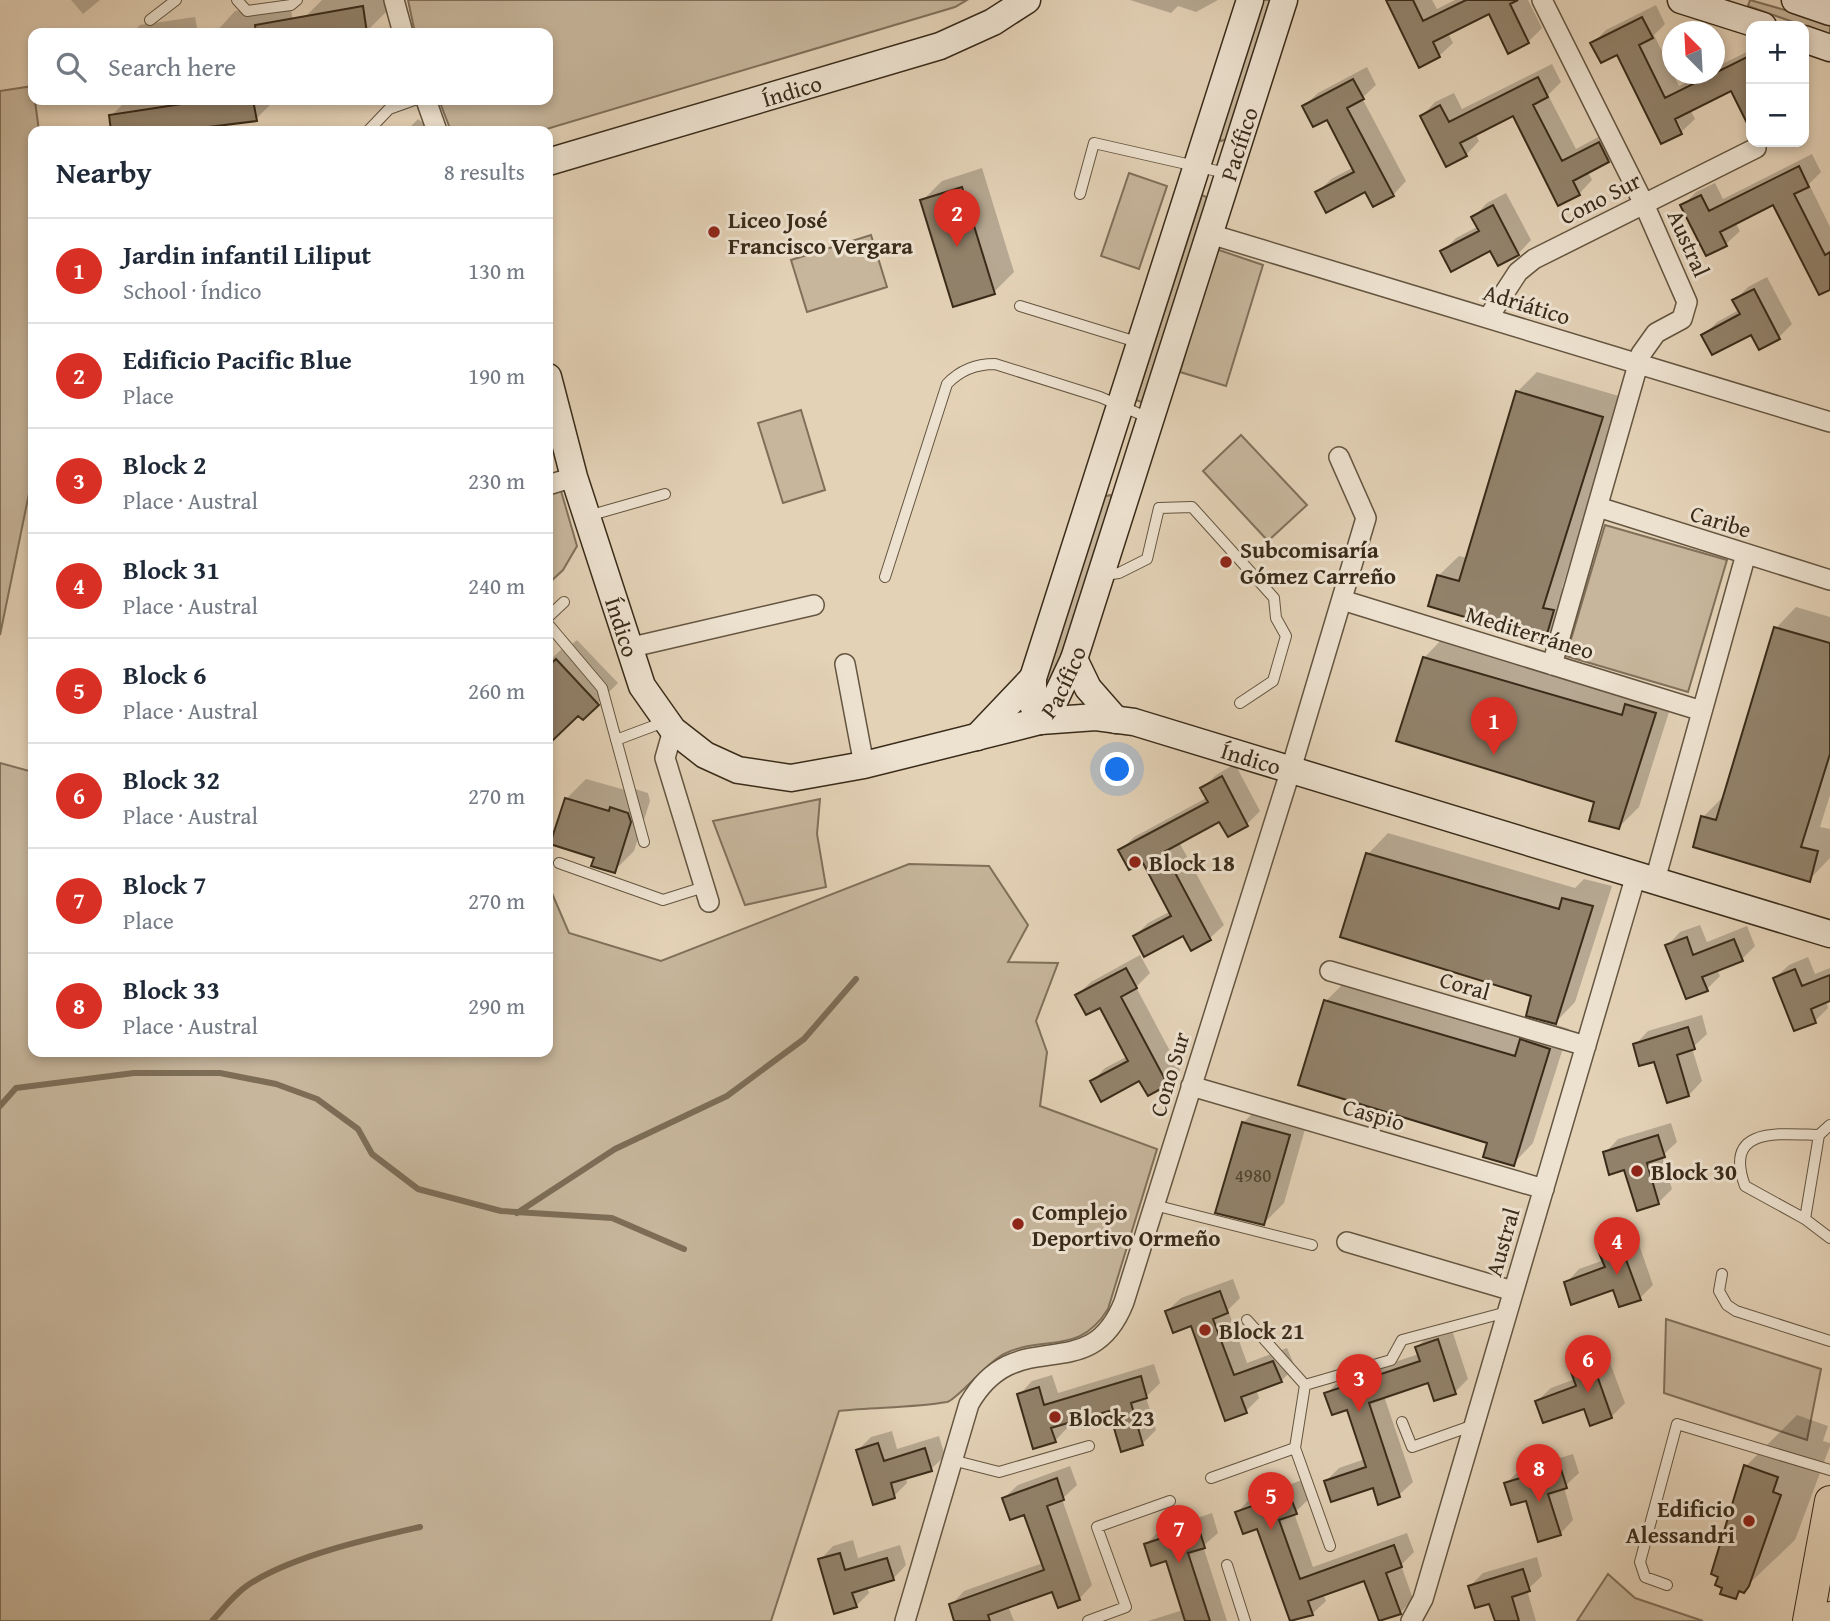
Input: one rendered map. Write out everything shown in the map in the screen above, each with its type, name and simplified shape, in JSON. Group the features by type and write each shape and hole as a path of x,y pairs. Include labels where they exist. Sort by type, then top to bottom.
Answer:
{"main road":[{"path":"1808,1621 1830,1501"}],"street":[{"path":"394,0 402,28"},
{"name":"Índico","path":"553,161 940,46 993,22 1027,0"},
{"name":"Pacífico","path":"1250,0 1033,678 1033,705 1040,721 1052,706 1074,659 1284,0"},
{"name":"Austral","path":"1542,0 1644,204 1686,296 1687,308 1682,319 1650,339 1638,363 1552,665"},
{"path":"1681,0 1724,7 1753,21"},
{"path":"1795,0 1830,12"},
{"path":"1809,41 1830,48"},
{"path":"428,105 435,126"},
{"name":"Cono Sur","path":"1489,318 1518,272 1534,259 1756,148"},
{"name":"Adriático","path":"1210,234 1830,422"},
{"name":"Índico","path":"553,396 574,477 642,687 669,726 705,755 756,775 809,776 1040,721 1096,717 1116,720 1291,769 1830,934"},
{"name":"Cono Sur","path":"905,1621 969,1404 994,1373 1029,1356 1068,1355 1096,1343 1114,1323 1124,1302 1291,769 1366,518 1339,457"},
{"path":"553,483 574,477"},
{"name":"Caribe","path":"1598,507 1830,580"},
{"name":"Austral","path":"1411,1621 1423,1600 1586,1046 1702,711 1746,554"},
{"name":"Mediterráneo","path":"1342,600 1702,711"},
{"path":"628,648 814,605"},
{"path":"1074,659 1088,688 1116,720"},
{"path":"845,664 864,765"},
{"path":"976,738 1033,678"},
{"path":"669,726 665,758 707,895"},
{"name":"Coral","path":"1330,971 1586,1046"},
{"name":"Caspio","path":"1191,1086 1544,1189"},
{"path":"1347,1242 1513,1291"}],"lane":[{"path":"150,20 176,0"},
{"path":"237,0 247,11 290,5 297,0"},
{"path":"373,126 390,109 401,105"},
{"path":"1080,194 1094,143 1229,174"},
{"path":"1020,306 1140,344"},
{"path":"885,577 947,384 953,377 977,365 995,365 1121,405 1150,419"},
{"path":"588,516 665,494"},
{"path":"1100,575 1119,573 1147,559 1159,508 1192,507 1274,598 1276,618 1286,636 1273,681 1240,702"},
{"path":"553,612 564,602"},
{"path":"553,630 601,688 644,842"},
{"path":"616,740 669,726"},
{"path":"559,863 663,900 707,895"},
{"path":"1805,1219 1819,1135 1830,1125"},
{"path":"1819,1135 1764,1133 1749,1142 1740,1157 1740,1173 1745,1186 1805,1219 1830,1238"},
{"path":"1153,1205 1312,1244"},
{"path":"1722,1274 1719,1290 1731,1309 1830,1341"},
{"path":"1305,1385 1391,1360 1402,1339 1507,1312"},
{"path":"1247,1320 1305,1385"},
{"path":"1305,1385 1296,1447 1329,1546"},
{"path":"1402,1422 1412,1447 1474,1425"},
{"path":"1667,1585 1645,1577 1640,1562 1676,1424 1830,1470"},
{"path":"952,1460 999,1472 1089,1446"},
{"path":"1211,1478 1296,1447"},
{"path":"1087,1621 1126,1607 1097,1527 1170,1501"},
{"path":"1227,1565 1245,1621"}],"shaded area":[{"path":"408,0 967,0 955,7 553,127 449,126 441,105 553,105 553,28 414,28"},
{"path":"1261,0 1270,0 1227,139 1221,141 1218,135"},
{"path":"1750,0 1830,23 1830,35 1809,28 1809,21 1790,21 1748,6"},
{"path":"28,87 28,105 36,105 38,126 28,126 28,498 0,635 0,91"},
{"path":"1129,173 1167,186 1139,269 1101,256"},
{"path":"1202,195 1208,198 1144,403 1136,400"},
{"path":"871,235 887,287 807,312 791,260"},
{"path":"1216,249 1263,265 1226,386 1180,372"},
{"path":"801,410 825,490 783,503 758,423"},
{"path":"1241,435 1307,505 1268,541 1203,471"},
{"path":"561,491 577,546 563,570 553,579 553,493"},
{"path":"1110,495 1112,499 1046,703 1039,699 1103,497"},
{"path":"1605,525 1727,560 1688,692 1566,656"},
{"path":"0,763 28,771 28,1057 553,1057 553,896 569,933 661,961 909,864 989,866 1028,925 1008,962 1058,963 1036,1021 1047,1052 1040,1106 1157,1149 1108,1309 1097,1324 1073,1339 1019,1348 1004,1354 947,1402 839,1411 771,1621 0,1621"},
{"path":"820,799 817,834 826,887 745,905 713,821"},
{"path":"1666,1319 1821,1369 1807,1440 1664,1393"},
{"path":"1608,1574 1635,1598 1703,1621 1577,1621"}],"building":[{"path":"1386,0 1413,0 1423,21 1466,0 1518,0 1510,4 1529,43 1508,54 1489,14 1433,42 1440,57 1419,68"},
{"path":"363,6 366,28 255,28 255,25"},
{"path":"1642,17 1653,38 1639,45 1665,98 1693,84 1725,84 1725,68 1746,58 1746,121 1731,91 1675,119 1682,134 1661,144 1617,55 1601,63 1590,43"},
{"path":"1538,77 1548,97 1533,105 1562,161 1599,142 1609,162 1573,181 1580,195 1558,206 1513,116 1460,143 1467,156 1446,167 1420,116 1440,105 1449,122"},
{"path":"1353,79 1364,99 1347,108 1394,196 1373,207 1365,192 1326,213 1315,192 1354,172 1327,120 1313,127 1302,106"},
{"path":"175,105 254,105 257,121 217,126 110,126 109,115"},
{"path":"1799,166 1809,187 1794,194 1825,255 1830,252 1830,290 1819,295 1773,205 1720,232 1727,246 1706,256 1680,205 1701,195 1709,211"},
{"path":"962,187 995,294 953,307 920,200"},
{"path":"1493,205 1519,255 1498,266 1490,251 1451,272 1440,251 1479,231 1471,217"},
{"path":"1754,289 1780,339 1759,350 1751,335 1712,355 1701,335 1740,314 1732,300"},
{"path":"1516,391 1603,417 1543,608 1554,610 1545,641 1428,606 1437,575 1459,581"},
{"path":"1774,627 1830,643 1830,754 1801,847 1818,851 1810,882 1693,847 1701,816 1716,820"},
{"path":"1423,657 1622,715 1625,704 1656,713 1619,829 1589,821 1594,802 1396,741"},
{"path":"556,659 599,705 583,720 578,716 553,740 553,662"},
{"path":"1222,776 1248,826 1228,837 1219,822 1164,852 1211,940 1191,951 1183,936 1144,957 1133,936 1171,916 1143,863 1129,870 1118,850 1208,802 1200,788"},
{"path":"565,798 609,811 610,807 628,813 631,822 615,873 591,866 594,858 553,845 553,835"},
{"path":"1366,853 1559,909 1562,898 1593,906 1556,1024 1526,1016 1531,996 1340,937"},
{"path":"1687,937 1693,955 1734,939 1743,961 1702,977 1708,991 1686,999 1665,945"},
{"path":"1126,968 1137,988 1121,997 1168,1085 1148,1096 1139,1081 1101,1102 1090,1081 1128,1061 1100,1008 1086,1015 1075,995"},
{"path":"1795,969 1802,986 1830,975 1830,1001 1811,1009 1816,1023 1794,1031 1773,978"},
{"path":"1324,1000 1515,1056 1520,1039 1550,1049 1514,1166 1483,1157 1487,1143 1298,1085"},
{"path":"1688,1027 1695,1049 1677,1055 1689,1096 1667,1103 1654,1062 1639,1066 1633,1044"},
{"path":"1242,1122 1290,1135 1264,1225 1215,1213"},
{"name":"Block 30","path":"1658,1135 1665,1157 1647,1163 1659,1204 1637,1211 1624,1170 1609,1175 1603,1152"},
{"path":"1621,1246 1641,1300 1619,1307 1613,1290 1571,1305 1564,1282 1605,1267 1599,1253"},
{"path":"1220,1291 1228,1313 1213,1319 1234,1375 1273,1361 1282,1382 1241,1397 1247,1413 1225,1421 1191,1326 1173,1333 1165,1311"},
{"path":"1438,1339 1456,1394 1434,1401 1428,1383 1369,1403 1400,1497 1378,1505 1373,1488 1331,1502 1324,1481 1366,1467 1347,1410 1332,1415 1324,1393 1420,1361 1415,1347"},
{"path":"1593,1364 1612,1418 1590,1426 1584,1409 1543,1423 1535,1401 1576,1386 1571,1372"},
{"path":"1141,1376 1147,1398 1131,1403 1143,1445 1121,1452 1109,1411 1051,1428 1056,1442 1033,1449 1017,1394 1039,1387 1044,1405"},
{"path":"878,1443 884,1461 925,1448 932,1471 891,1483 895,1498 873,1505 856,1450"},
{"name":"Edificio Alessandri","path":"1744,1465 1778,1477 1773,1492 1781,1495 1749,1586 1744,1593 1739,1591 1736,1599 1720,1594 1722,1588 1715,1585 1718,1577 1711,1574"},
{"path":"1560,1466 1567,1488 1548,1494 1561,1535 1538,1542 1526,1501 1511,1505 1504,1483"},
{"path":"1057,1478 1064,1500 1047,1506 1080,1600 1058,1608 1052,1592 988,1615 990,1621 954,1621 949,1604 1044,1570 1024,1515 1010,1520 1002,1498"},
{"path":"1289,1493 1297,1514 1279,1520 1300,1579 1394,1545 1402,1567 1386,1573 1401,1614 1379,1621 1364,1581 1308,1601 1313,1615 1290,1621 1257,1529 1243,1534 1235,1512"},
{"path":"1198,1526 1205,1548 1188,1553 1210,1621 1185,1621 1166,1561 1151,1566 1144,1544"},
{"path":"840,1553 845,1570 887,1558 894,1580 852,1593 857,1607 834,1614 818,1559"},
{"path":"1523,1569 1530,1591 1512,1597 1519,1621 1495,1621 1489,1604 1475,1608 1468,1586"}],"waterway":[{"path":"517,1213 615,1149 727,1096 804,1039 856,979"},
{"path":"0,1106 16,1088 134,1073 220,1073 276,1084 317,1099 358,1129 372,1154 418,1189 501,1211 612,1218 684,1249"},
{"path":"212,1621 240,1591 269,1573 333,1549 420,1527"}],"place":[{"name":"Liceo José Francisco Vergara","path":"714,232"},
{"name":"Edificio Pacific Blue","path":"957,247"},
{"name":"Subcomisaría Gómez Carreño","path":"1226,562"},
{"name":"Jardin infantil Liliput","path":"1494,755"},
{"name":"Block 18","path":"1135,862"},
{"name":"Block 30","path":"1637,1171"},
{"name":"Complejo Deportivo Ormeño","path":"1018,1224"},
{"name":"Block 31","path":"1617,1275"},
{"name":"Block 21","path":"1205,1330"},
{"name":"Block 32","path":"1588,1393"},
{"name":"Block 2","path":"1359,1412"},
{"name":"Block 23","path":"1055,1417"},
{"name":"Block 33","path":"1539,1502"},
{"name":"Edificio Alessandri","path":"1749,1521"},
{"name":"Block 6","path":"1271,1530"},
{"name":"Block 7","path":"1179,1563"}]}
